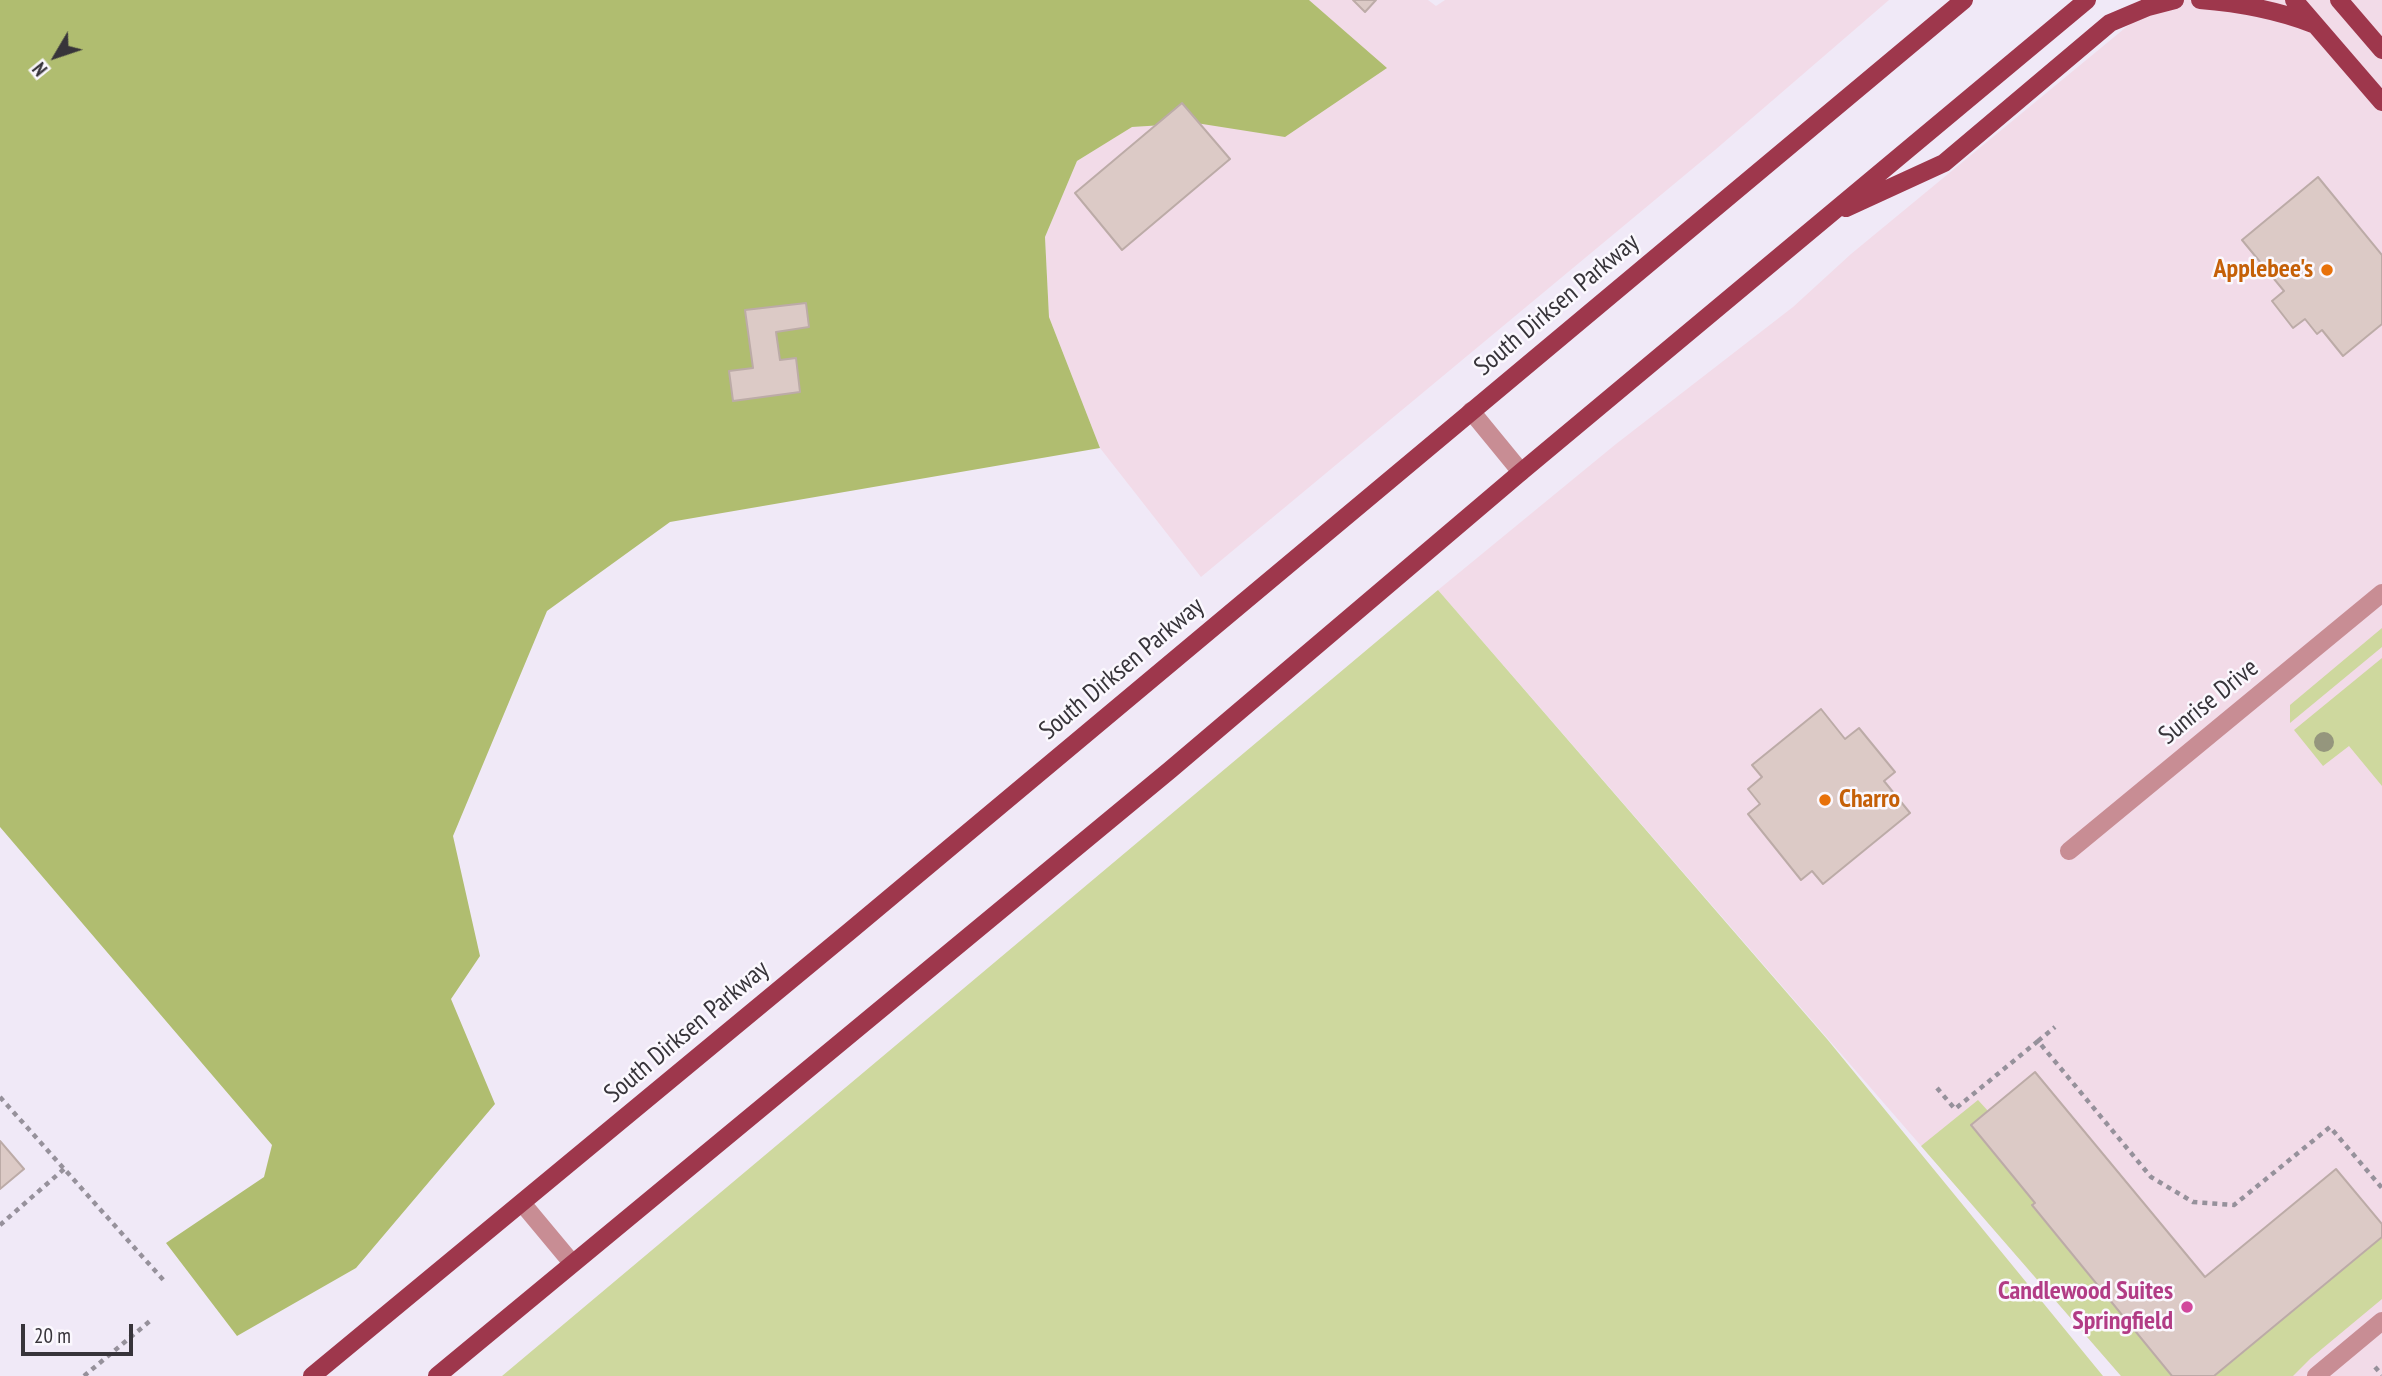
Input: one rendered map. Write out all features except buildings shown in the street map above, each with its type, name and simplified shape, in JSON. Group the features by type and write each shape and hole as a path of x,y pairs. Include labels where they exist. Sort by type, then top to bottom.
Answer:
{"main road":[{"name":"South Dirksen Parkway","path":"313,1376 1964,0"},
{"path":"437,1376 1170,769 2087,0"},
{"path":"1824,219 1944,163 2110,23 2148,7 2175,0"},
{"path":"2200,0 2228,2 2297,17 2314,24"},
{"path":"2294,0 2382,102"},
{"path":"2339,0 2382,50"}],"street":[{"path":"1471,411 1521,472"},
{"name":"Sunrise Drive","path":"2068,851 2382,593"},
{"path":"522,1203 572,1263"},
{"path":"2316,1376 2382,1321"}],"path":[{"path":"1937,1088 1955,1109 2055,1027"},
{"path":"2038,1041 2151,1177 2193,1202 2234,1205 2330,1126 2382,1188"},
{"path":"0,1097 166,1283"},
{"path":"0,1225 64,1169"},
{"path":"84,1376 150,1321"},
{"path":"2375,1367 2382,1375"}],"shaded area":[{"path":"1309,0 1428,0 1436,6 1445,0 1889,0 1715,150 1201,577 1100,448 1049,317 1045,237 1077,161 1131,127 1196,123 1386,69"},
{"path":"2159,0 2382,0 2382,1376 2121,1376 1438,590 1616,444 1793,307 1851,254"}],"green space":[{"path":"0,0 1309,0 1387,68 1285,137 1196,123 1132,127 1077,161 1045,237 1049,317 1100,448 670,522 547,611 453,836 480,956 451,999 495,1104 356,1268 237,1336 166,1243 264,1177 272,1145 0,827"},
{"path":"1438,590 1827,1039 2103,1376 502,1376"},
{"path":"2382,628 2382,647 2290,723 2290,705"},
{"path":"2382,658 2382,786 2349,746 2323,766 2294,730"},
{"path":"1978,1100 1988,1111 1971,1125 2035,1203 2032,1206 2172,1376 2121,1376 1921,1146"},
{"path":"2382,1237 2382,1299 2293,1376 2214,1376"}],"place":[{"name":"Applebee's","path":"2327,270"},
{"name":"Charro","path":"1825,800"},
{"name":"Candlewood Suites Springfield","path":"2187,1307"}]}
